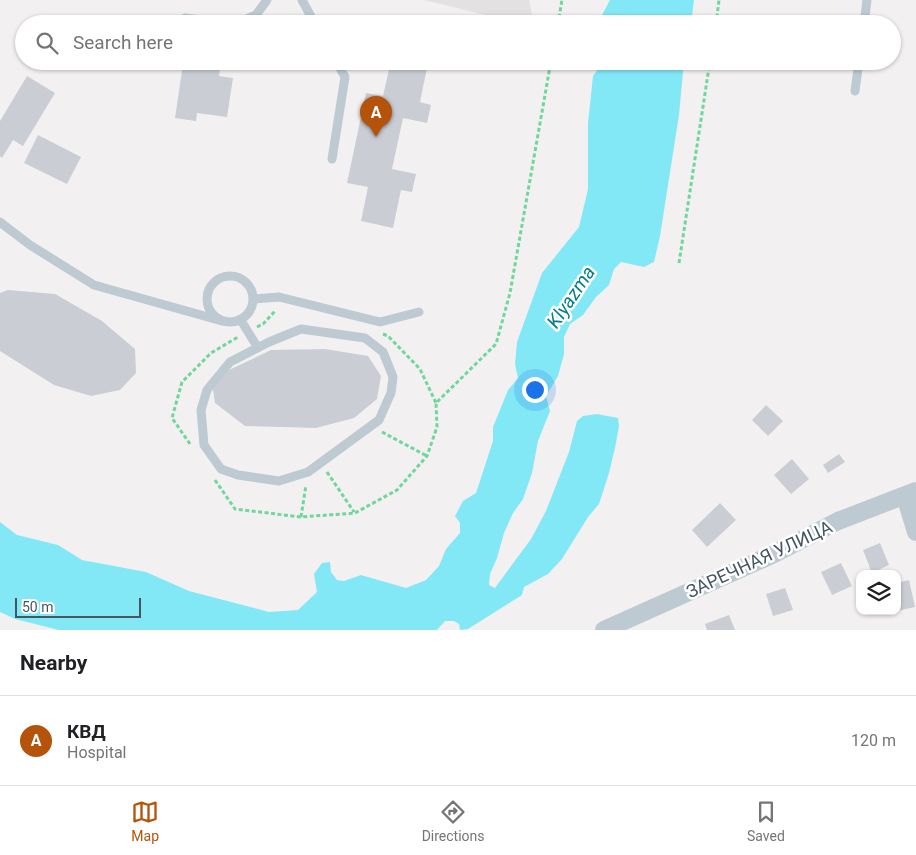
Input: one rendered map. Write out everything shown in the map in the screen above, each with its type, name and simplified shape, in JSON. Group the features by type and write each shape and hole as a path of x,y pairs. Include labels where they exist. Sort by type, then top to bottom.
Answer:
{"street":[{"path":"910,494 916,532"},
{"name":"ЗАРЕЧНАЯ УЛИЦА","path":"604,630 774,554 838,521 910,494"}],"lane":[{"path":"256,15 267,0"},
{"path":"302,0 310,15"},
{"path":"865,15 867,0"},
{"path":"332,159 345,77 341,70"},
{"path":"855,91 858,70"},
{"path":"0,222 30,245 94,285 222,321 228,322 240,319 249,311 253,299 252,291 242,279 235,276 220,278 209,289 207,296 210,311 222,321"},
{"path":"253,299 278,297 380,322 419,312"},
{"path":"240,319 258,348"},
{"path":"301,329 365,338 383,352 393,377 391,393 379,420 370,426 308,472 280,482 238,475 220,469 204,445 201,410 207,390 230,362 301,329"}],"path":[{"path":"560,15 562,0"},
{"path":"718,15 720,0"},
{"path":"436,403 496,344 510,293 549,70"},
{"path":"680,263 709,70"},
{"path":"193,448 172,418 182,382 211,353 263,324 279,307"},
{"path":"214,478 235,509 301,516 355,513 397,490 427,456 437,427 436,403 420,369 388,336 382,333"},
{"path":"370,426 427,456"},
{"path":"320,463 355,513"},
{"path":"301,516 308,472"}],"shaded area":[{"path":"424,0 529,0 532,15 485,15"}],"water":[{"path":"610,0 694,0 692,15 602,15"},
{"name":"Klyazma","path":"597,70 683,70 679,115 660,236 654,262 644,267 621,262 614,269 609,285 596,297 583,315 570,324 564,337 564,354 558,376 546,396 550,411 538,441 532,473 523,499 513,513 504,533 490,574 489,585 495,588 531,539 546,511 569,452 577,421 583,416 597,414 618,418 619,426 615,448 599,504 588,517 562,559 548,574 524,587 522,595 468,629 460,630 459,624 454,621 445,621 437,630 59,630 15,619 0,612 0,522 17,535 58,545 82,560 146,572 189,591 269,612 298,610 317,592 314,574 322,563 330,562 331,572 337,580 344,581 361,575 406,588 426,580 439,566 446,549 460,533 460,523 455,516 463,501 476,493 493,441 493,427 508,390 518,378 515,364 517,342 542,273 579,227 588,189 588,123 593,76"}],"building":[{"path":"182,70 220,70 219,76 233,78 227,117 197,113 196,121 175,118"},
{"path":"389,70 427,70 420,102 431,105 427,123 403,118 392,169 416,174 412,192 401,190 393,228 361,221 368,187 347,183 366,93 383,96"},
{"path":"27,76 55,93 23,146 13,140 2,158 0,156 0,121"},
{"path":"38,135 81,157 67,184 24,163"},
{"path":"8,290 55,294 102,321 135,349 136,373 120,390 91,396 54,385 0,351 0,293"},
{"path":"325,349 368,356 381,376 377,399 354,418 316,428 245,426 215,403 213,389 229,370 271,350"},
{"path":"766,405 783,421 768,436 752,420"},
{"path":"839,454 845,462 828,473 823,465"},
{"path":"792,459 809,479 791,494 774,475"},
{"path":"720,503 736,520 707,547 692,530"},
{"path":"880,543 889,565 878,570 871,570 863,550"},
{"path":"841,563 852,586 832,595 821,572"},
{"path":"909,580 915,607 901,610 901,582"},
{"path":"785,588 793,610 773,616 766,594"},
{"path":"729,615 735,630 707,630 705,624"}],"place":[{"name":"КВД","path":"376,137"}]}
